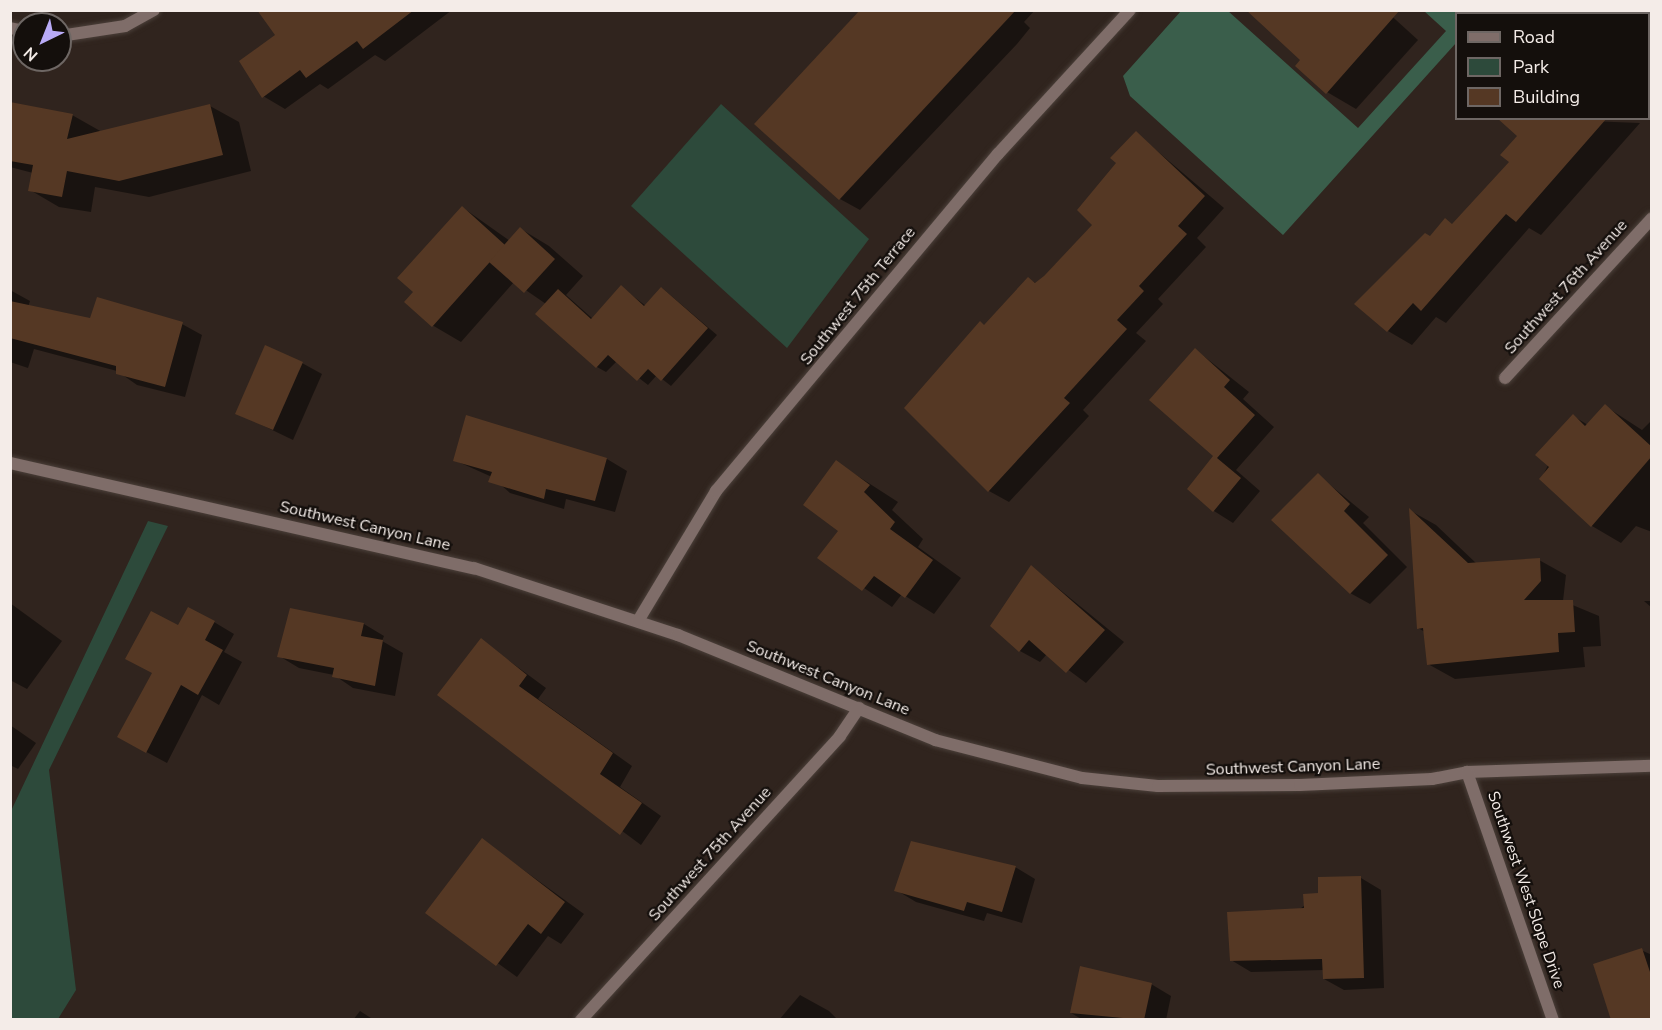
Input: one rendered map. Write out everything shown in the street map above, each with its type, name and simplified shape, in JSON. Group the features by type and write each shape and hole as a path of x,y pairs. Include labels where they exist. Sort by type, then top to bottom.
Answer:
{"street":[{"path":"72,34 125,26 154,10"},
{"name":"Southwest 75th Terrace","path":"638,621 716,491 983,172 1130,10"},
{"name":"Southwest 76th Avenue","path":"1505,378 1652,218"},
{"name":"Southwest Canyon Lane","path":"10,463 474,568 638,621 956,746 1116,782 1300,785 1432,779 1467,772 1652,766"},
{"name":"Southwest 75th Avenue","path":"581,1020 840,736 859,708"},
{"name":"Southwest West Slope Drive","path":"1467,772 1553,1020"}],"green space":[{"path":"1181,11 1228,11 1358,128 1446,31 1424,11 1486,11 1455,12 1455,44 1283,235 1130,96 1123,76"},
{"path":"721,104 869,239 787,348 631,206"},
{"path":"148,521 168,526 49,770 76,990 58,1019 11,1019 11,811"}],"building":[{"path":"257,10 414,10 363,49 357,41 306,78 300,70 262,98 239,61 275,35"},
{"path":"860,10 1016,10 839,200 754,124"},
{"path":"1246,10 1400,10 1326,94 1295,66 1300,60"},
{"path":"10,102 73,114 67,139 210,104 223,155 119,181 67,171 62,197 28,191 33,165 10,161"},
{"path":"1499,120 1605,120 1516,222 1506,214 1421,311 1413,303 1387,332 1354,304 1425,233 1430,236 1445,218 1452,224 1509,162 1500,155 1517,136"},
{"path":"1136,131 1205,196 1178,226 1187,234 1139,286 1144,291 1117,320 1127,329 1064,398 1070,403 988,492 904,408 980,321 984,325 1028,277 1035,283 1044,276 1092,225 1077,210 1116,163 1110,158"},
{"path":"462,206 505,245 432,327 404,302 413,292 397,278"},
{"path":"520,227 555,259 524,293 489,262"},
{"path":"621,285 644,306 661,287 708,328 661,381 648,369 637,381 608,355 596,368 535,314 558,289 591,319"},
{"path":"97,297 183,322 165,387 116,374 116,366 10,338 10,301 90,318"},
{"path":"265,345 303,362 273,430 235,414"},
{"path":"1195,348 1230,380 1224,387 1255,415 1217,458 1241,478 1213,512 1187,489 1213,456 1149,400"},
{"path":"1605,404 1652,447 1652,456 1591,527 1539,479 1549,467 1535,455 1573,414 1585,426"},
{"path":"466,415 607,458 595,501 546,489 544,499 488,482 492,472 453,461"},
{"path":"836,460 870,485 864,492 895,522 890,529 933,560 905,598 874,576 862,591 817,558 838,531 803,505"},
{"path":"1318,473 1350,504 1344,511 1388,555 1350,594 1271,520"},
{"path":"1409,508 1468,563 1540,558 1541,581 1524,600 1573,600 1575,632 1558,633 1559,652 1427,665 1423,628 1417,629"},
{"path":"1031,565 1105,630 1066,673 1029,640 1019,652 990,626"},
{"path":"188,607 215,621 205,640 223,650 198,695 181,685 146,753 117,737 152,673 125,659 151,611 178,625"},
{"path":"290,608 364,623 361,636 383,640 375,686 332,677 334,668 277,657"},
{"path":"481,638 527,675 519,686 613,753 600,774 642,803 620,835 437,695"},
{"path":"482,838 565,902 541,934 528,924 496,966 425,913"},
{"path":"911,841 1016,866 1002,912 967,902 964,911 894,891"},
{"path":"1361,876 1364,978 1323,979 1322,959 1230,961 1227,912 1304,908 1303,894 1318,893 1318,877"},
{"path":"1642,948 1652,978 1652,1020 1611,1020 1593,964"},
{"path":"1080,966 1152,983 1144,1020 1070,1013"}]}
